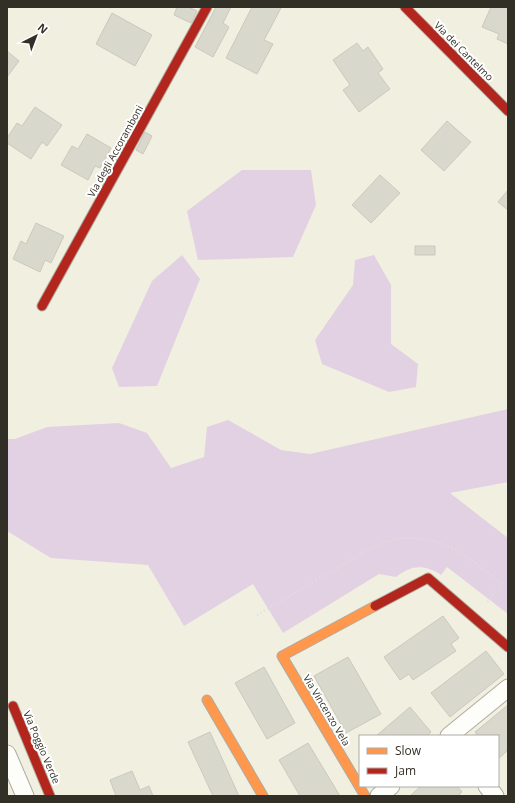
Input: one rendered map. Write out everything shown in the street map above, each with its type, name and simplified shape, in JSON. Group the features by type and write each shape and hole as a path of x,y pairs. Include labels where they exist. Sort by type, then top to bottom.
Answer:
{"street":[{"name":"Via degli Accoramboni","path":"42,306 207,7"},
{"name":"Via dei Cantelmo","path":"405,7 508,111"},
{"name":"Via Vincenzo Vela","path":"359,786 282,656 428,578 474,618"},
{"path":"474,618 508,647"},
{"path":"450,735 508,688"},
{"path":"208,700 264,796"},
{"name":"Via Poggio Verde","path":"13,706 50,796"},
{"path":"7,754 25,796"},
{"name":"Via Vincenzo Vela","path":"360,787 365,796"},
{"path":"379,796 390,787"},
{"path":"488,787 495,796"}],"path":[{"path":"256,615 368,550 399,538 415,538 434,541 452,548 471,560 502,584 474,618"}],"shaded area":[{"path":"242,170 311,170 316,205 293,257 198,260 187,211"},
{"path":"182,255 200,279 157,386 119,387 112,368 152,281"},
{"path":"374,255 391,285 391,344 418,364 416,387 389,392 322,364 315,340 353,285 355,260"},
{"path":"508,409 508,482 450,493 508,538 508,614 447,567 441,575 435,571 418,567 407,570 396,577 379,574 283,633 253,584 184,626 148,565 51,558 7,531 7,439 15,439 47,427 119,423 147,433 171,468 204,457 207,427 228,420 281,450 310,454"}],"building":[{"path":"177,7 188,7 197,11 191,23 174,15"},
{"path":"216,7 231,7 223,23 229,27 213,57 195,47"},
{"path":"252,7 281,8 264,40 273,44 257,74 226,58"},
{"path":"491,7 508,7 508,44 497,39 499,34 482,27"},
{"path":"112,13 152,35 135,66 96,44"},
{"path":"357,43 363,51 368,47 383,69 378,73 390,89 359,112 343,90 350,85 333,60"},
{"path":"7,51 19,61 7,77"},
{"path":"35,107 62,125 47,146 42,142 31,159 7,143 7,138 17,123 22,126"},
{"path":"447,121 471,142 444,171 421,150"},
{"path":"145,132 152,136 143,154 136,150"},
{"path":"87,134 111,148 100,168 95,166 88,180 61,165 72,146 78,149"},
{"path":"380,175 400,193 371,223 352,205"},
{"path":"508,190 508,210 498,202"},
{"path":"36,223 64,236 51,263 45,260 40,272 13,259 21,241 26,244"},
{"path":"415,246 435,246 435,255 415,255"},
{"path":"443,616 459,638 451,644 456,651 413,680 409,674 400,680 384,657"},
{"path":"486,651 504,674 450,717 431,693"},
{"path":"348,657 381,714 346,733 314,676"},
{"path":"264,667 295,723 267,739 235,683"},
{"path":"508,705 508,750 499,758 499,735 477,735 475,732"},
{"path":"410,707 431,732 428,735 377,735"},
{"path":"210,732 239,796 213,796 188,742"},
{"path":"308,743 340,796 300,796 279,760"},
{"path":"132,771 140,790 149,786 153,796 116,796 110,780"},
{"path":"420,787 458,787 462,792 458,796 410,796"}],"traffic: slow":[{"path":"359,786 282,656 375,606"},
{"path":"207,700 263,796"},
{"path":"360,787 365,796"}],"traffic: jam":[{"path":"42,306 207,7"},
{"path":"405,7 508,111"},
{"path":"375,606 428,578 508,647"},
{"path":"13,706 50,796"}]}
